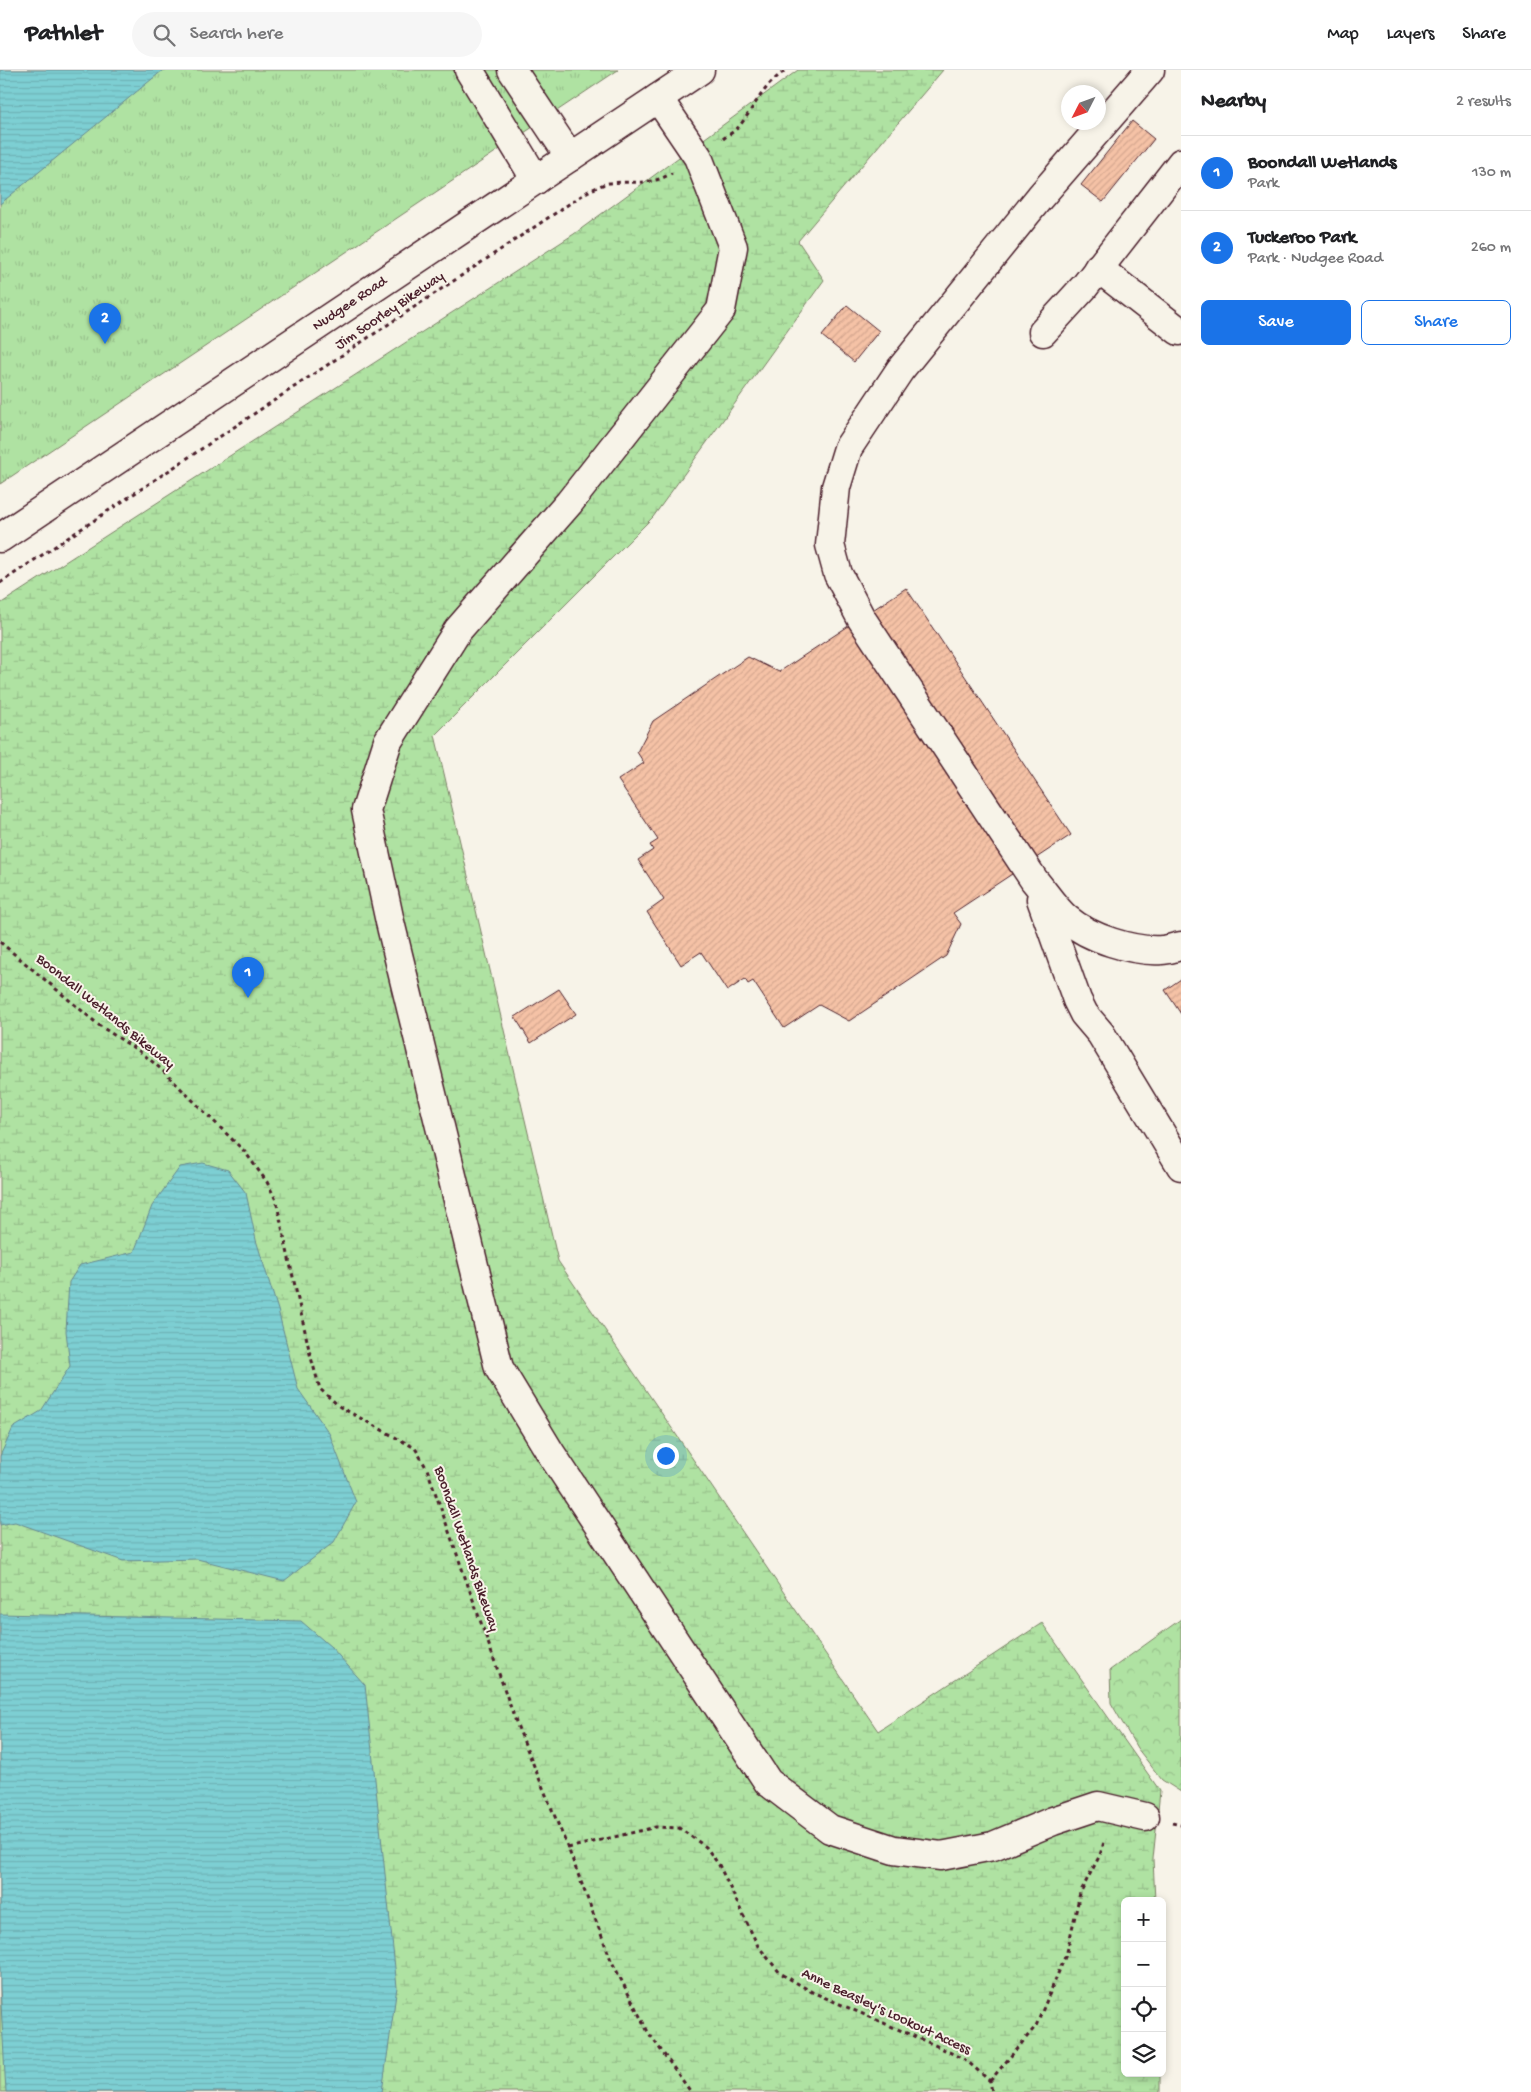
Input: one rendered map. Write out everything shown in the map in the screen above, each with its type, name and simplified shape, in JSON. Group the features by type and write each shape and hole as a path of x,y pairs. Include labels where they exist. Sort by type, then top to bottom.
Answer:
{"street":[{"path":"469,70 536,180"},
{"path":"512,70 570,157"},
{"name":"Nudgee Road","path":"0,538 700,70"},
{"path":"1150,70 1040,197 900,370 848,448 836,487 830,545 838,574 861,618 1034,880 1065,918 1080,930 1127,946 1162,950 1181,946"},
{"path":"658,98 698,157 733,246 721,310 569,502 458,630 388,741 366,810 390,922 499,1368 550,1452 768,1782 830,1829 894,1850 941,1856 993,1846 1053,1821 1098,1806 1145,1817"},
{"path":"1043,332 1098,268 1181,163"},
{"path":"1098,268 1179,331"},
{"path":"1034,880 1077,1000 1084,1014 1101,1034 1181,1166"}],"path":[{"name":"Jim Soorley Bikeway","path":"0,582 587,192 608,183 658,181 698,157 740,126 758,97 773,79 786,70"},
{"name":"Boondall Wetlands Bikeway","path":"0,942 100,1026 142,1053 245,1152 267,1182 276,1200 310,1354 320,1389 340,1408 415,1448 427,1469 517,1725 568,1848 610,1960 648,2032 691,2092"},
{"path":"992,2092 990,2081 1036,2026 1067,1952 1080,1893 1100,1855 1115,1810"},
{"name":"Anne Beasley's Lookout Access","path":"568,1848 656,1826 678,1828 706,1847 719,1865 758,1946 780,1973 812,1992 967,2061 990,2081"}],"green space":[{"path":"0,70 618,70 0,484"},
{"path":"798,70 943,70 798,241 824,280 653,517 435,735 558,1261 878,1731 1042,1623 1160,1791 1153,1859 1155,1897 1121,1897 1121,2077 1160,2077 1160,2092 0,2092 0,604 574,234"},
{"path":"1181,1619 1181,1792 1162,1780 1137,1748 1111,1703 1110,1670"}],"water":[{"path":"0,70 163,70 0,204"},
{"path":"203,1163 228,1170 246,1193 256,1240 278,1310 298,1389 329,1433 356,1502 334,1542 284,1581 197,1559 123,1561 15,1522 0,1525 0,1456 13,1428 41,1411 70,1366 66,1331 69,1282 80,1265 134,1252 152,1206 180,1167"},
{"path":"0,1614 301,1621 331,1647 365,1685 397,1987 382,2092 6,2092 0,1986"}],"building":[{"path":"1132,121 1154,139 1103,202 1081,185"},
{"path":"847,305 879,331 854,362 822,336"},
{"path":"906,588 1071,835 953,913 961,924 946,956 849,1021 819,1005 784,1028 753,981 748,984 745,979 727,991 701,952 681,965 647,912 664,900 638,860 653,850 650,845 658,840 618,780 644,763 637,752 653,721 748,657 779,672"},
{"path":"1181,979 1181,1014 1165,990"},
{"path":"559,989 576,1014 531,1043 515,1017"}],"place":[{"name":"Tuckeroo Park","path":"105,344"},
{"name":"Boondall Wetlands","path":"248,998"}]}
